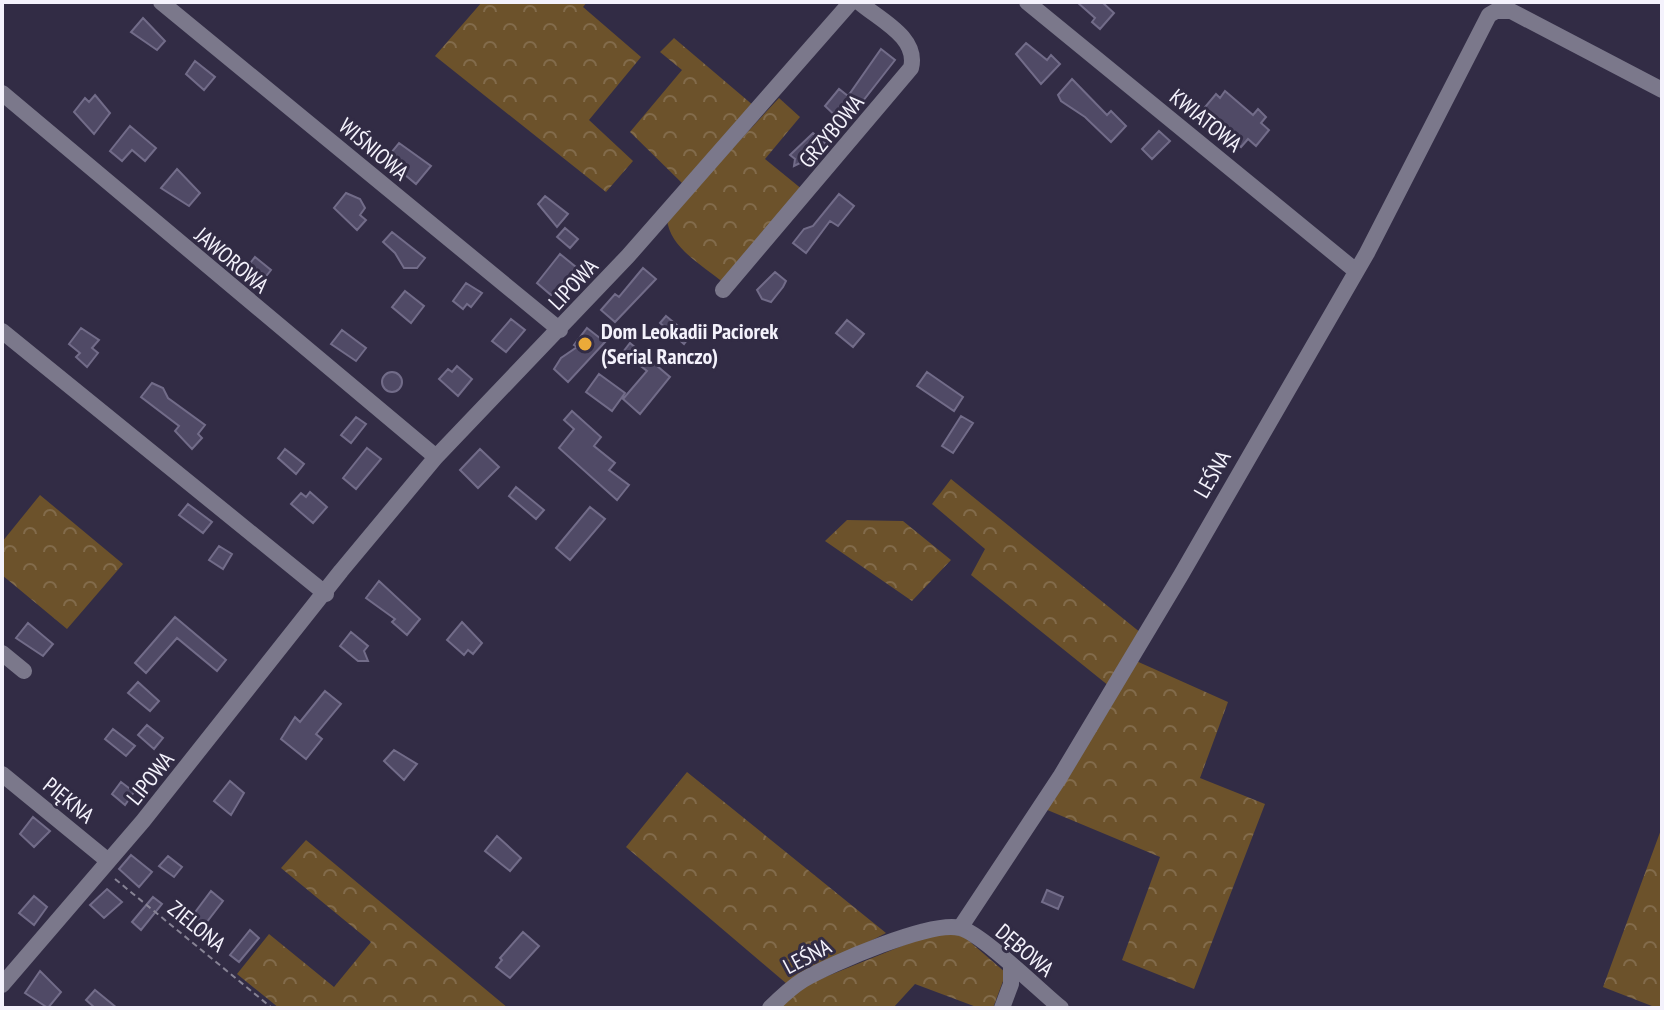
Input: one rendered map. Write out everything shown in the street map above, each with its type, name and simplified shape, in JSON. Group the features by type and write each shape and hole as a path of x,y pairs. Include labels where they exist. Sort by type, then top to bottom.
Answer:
{"street":[{"name":"WIŚNIOWA","path":"161,2 560,330"},
{"name":"LIPOWA","path":"2,985 143,821 436,457 560,330 851,2"},
{"name":"GRZYBOWA","path":"723,290 909,74 913,62 904,38 859,2"},
{"name":"KWIATOWA","path":"1027,2 1356,271"},
{"name":"LEŚNA","path":"770,1008 795,985 826,968 926,929 960,928 1060,777 1356,271 1492,13 1511,11 1662,90"},
{"name":"JAWOROWA","path":"2,93 436,457"},
{"path":"2,331 326,594"},
{"path":"2,653 24,671"},
{"name":"PIĘKNA","path":"2,774 104,864"},
{"name":"DĘBOWA","path":"960,928 1061,1008"},
{"path":"1002,1008 1011,984 1011,968"}],"path":[{"name":"ZIELONA","path":"104,864 272,1008"}],"green space":[{"path":"482,2 587,2 583,7 641,57 589,120 633,161 606,192 435,56"},
{"path":"674,38 754,106 684,185 630,132 682,70 660,52"},
{"path":"779,98 800,117 765,159 803,190 724,283 680,247 667,219"},
{"path":"951,479 1141,633 1109,686 971,575 985,549 932,504"},
{"path":"40,495 123,564 67,629 2,575 2,542"},
{"path":"847,520 903,521 951,560 912,601 825,541"},
{"path":"1134,660 1228,702 1200,778 1265,804 1194,989 1122,960 1160,857 1045,809"},
{"path":"687,772 886,933 787,984 626,847"},
{"path":"1662,827 1662,1008 1657,1008 1603,987"},
{"path":"306,840 508,1008 279,1008 237,974 269,934 334,987 371,942 281,868"},
{"path":"934,933 961,934 1006,973 993,1008 979,1008 915,984 893,1008 775,1008 798,988"}],"building":[{"path":"1077,2 1102,2 1114,13 1100,29 1092,22 1095,18"},
{"path":"143,18 165,41 157,50 131,32"},
{"path":"1026,43 1047,60 1051,55 1060,64 1041,84 1016,54"},
{"path":"881,49 895,60 859,106 856,103 841,121 825,106 839,89 848,96"},
{"path":"195,61 215,77 204,90 186,74"},
{"path":"1072,79 1107,115 1111,111 1126,126 1111,142 1085,117 1061,101 1058,95"},
{"path":"1225,91 1253,115 1258,109 1266,117 1261,123 1269,130 1256,146 1248,139 1241,147 1200,113 1216,94 1220,98"},
{"path":"95,95 110,113 94,134 74,112 85,98 89,102"},
{"path":"130,126 156,148 145,161 132,150 122,161 110,151"},
{"path":"1159,131 1170,141 1152,159 1142,149"},
{"path":"813,133 826,144 807,168 800,163 794,166 795,159 790,155"},
{"path":"399,143 431,166 416,184 386,159"},
{"path":"177,169 200,193 189,206 161,188"},
{"path":"346,193 360,199 365,208 360,215 366,220 357,230 334,208"},
{"path":"839,194 854,206 838,226 830,221 806,253 793,243 804,229 813,226"},
{"path":"545,196 568,214 557,227 538,204"},
{"path":"565,228 578,239 570,248 557,237"},
{"path":"392,232 425,258 417,268 404,268 395,253 383,242"},
{"path":"560,254 582,272 570,286 564,281 551,295 537,283"},
{"path":"255,257 271,270 260,284 244,271"},
{"path":"643,268 656,279 615,322 601,310 615,294 619,297"},
{"path":"775,272 786,281 771,302 762,299 757,290"},
{"path":"466,283 482,293 471,307 467,304 463,309 453,301"},
{"path":"405,291 424,306 411,323 392,307"},
{"path":"666,316 690,336 684,344 660,323"},
{"path":"511,319 525,330 506,352 492,341"},
{"path":"847,320 864,334 853,347 836,333"},
{"path":"81,328 99,340 92,348 98,353 87,367 76,357 80,353 69,344"},
{"path":"587,328 605,342 568,382 554,369 561,358 577,347 574,345"},
{"path":"342,330 366,348 356,361 331,344"},
{"path":"630,343 670,377 640,414 623,399 647,371 623,352"},
{"path":"457,366 472,379 458,396 439,379 448,369 452,372"},
{"path":"392,372 399,375 402,382 399,389 392,392 385,389 382,382 385,375"},
{"path":"927,372 963,397 954,411 917,386"},
{"path":"599,374 625,393 612,411 586,392"},
{"path":"152,383 163,388 168,398 205,425 198,434 202,438 192,449 175,431 179,426 141,397"},
{"path":"572,411 601,437 594,446 615,463 609,470 629,485 617,500 559,448 574,429 564,420"},
{"path":"961,416 973,423 953,453 942,446"},
{"path":"356,417 366,424 351,443 341,435"},
{"path":"367,448 381,459 356,489 343,478"},
{"path":"285,449 304,464 296,474 278,458"},
{"path":"480,449 499,467 478,488 460,470"},
{"path":"516,487 544,510 536,519 509,496"},
{"path":"310,492 327,507 313,523 291,504 301,493 306,497"},
{"path":"188,504 212,522 203,533 179,515"},
{"path":"590,507 605,519 570,560 556,548"},
{"path":"219,546 232,554 223,569 209,560"},
{"path":"379,581 420,619 407,635 392,622 395,619 366,598"},
{"path":"175,617 226,660 217,671 177,638 146,673 135,663"},
{"path":"462,622 482,643 473,654 468,650 464,655 447,640"},
{"path":"28,623 53,644 43,656 16,638"},
{"path":"351,632 368,646 364,651 368,661 358,661 340,646"},
{"path":"138,682 159,701 150,711 128,693"},
{"path":"325,691 341,704 316,734 322,739 306,759 281,739 295,717 300,722"},
{"path":"147,725 163,738 154,749 138,735"},
{"path":"113,729 135,746 126,756 105,739"},
{"path":"394,750 417,764 404,780 384,761"},
{"path":"230,781 244,793 231,815 214,801"},
{"path":"121,782 134,792 125,805 112,794"},
{"path":"33,817 50,831 34,847 20,834"},
{"path":"497,836 521,858 510,871 485,851"},
{"path":"131,855 152,872 139,887 119,869"},
{"path":"168,856 182,867 174,877 159,866"},
{"path":"107,889 122,902 104,918 90,905"},
{"path":"1047,890 1063,897 1058,909 1042,902"},
{"path":"211,891 223,901 196,936 184,927"},
{"path":"34,896 47,907 34,925 19,913"},
{"path":"153,897 162,904 141,930 132,922"},
{"path":"250,930 259,938 239,962 230,955"},
{"path":"523,932 539,946 510,978 496,967"},
{"path":"40,971 61,992 48,1008 25,993"},
{"path":"95,990 117,1008 95,1008 86,1000"}],"place":[{"name":"Dom Leokadii Paciorek (Serial Ranczo)","path":"585,344"}]}
